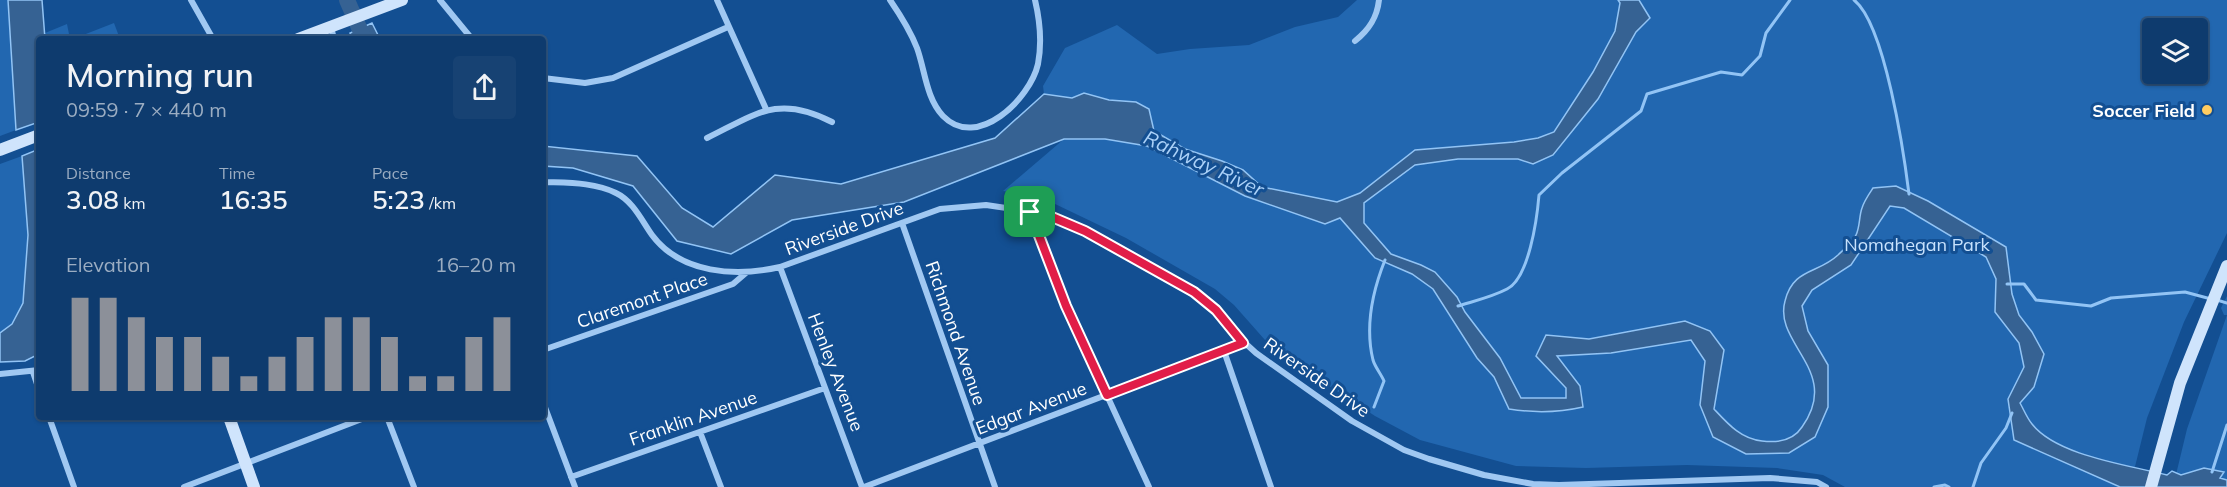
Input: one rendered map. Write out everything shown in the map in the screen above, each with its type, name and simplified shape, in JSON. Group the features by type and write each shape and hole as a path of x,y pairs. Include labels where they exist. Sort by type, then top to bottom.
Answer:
{"street":[{"path":"191,0 211,36"},
{"path":"315,36 332,33 345,21 402,0"},
{"path":"440,0 470,36"},
{"path":"717,0 766,109"},
{"path":"890,0 908,26 937,109 950,122 968,129 985,125 1010,108 1028,87 1037,65 1040,41 1035,0"},
{"path":"1355,41 1369,28 1377,12 1379,0"},
{"path":"546,78 585,83 613,78 728,27"},
{"path":"707,138 766,109 785,107 802,110 832,122"},
{"path":"0,150 36,136"},
{"name":"Riverside Drive","path":"546,182 577,184 616,193 627,201 658,243 673,255 694,266 747,272 780,267 940,209 986,205 1052,217 1085,231 1194,292 1216,310 1243,343 1352,421 1404,450 1429,459 1484,475 1533,484 1770,477 1817,482 1826,487"},
{"path":"1030,212 1066,306 1149,487"},
{"name":"Richmond Avenue","path":"902,224 995,487"},
{"path":"2151,487 2180,382 2227,266"},
{"name":"Henley Avenue","path":"780,267 863,487"},
{"name":"Claremont Place","path":"546,349 732,284 747,272"},
{"name":"Edgar Avenue","path":"863,487 1243,343"},
{"path":"1224,351 1271,487"},
{"path":"0,374 36,371"},
{"name":"Franklin Avenue","path":"571,477 825,388"},
{"path":"546,410 575,487"},
{"path":"50,420 74,487"},
{"path":"230,420 254,487"},
{"path":"184,487 359,420"},
{"path":"388,420 414,487"},
{"path":"700,432 721,487"}],"green space":[{"path":"0,0 8,0 16,130 0,136"},
{"name":"Nomahegan Park","path":"1357,0 2227,0 2227,233 2184,322 2147,418 2130,487 1845,487 1823,475 1777,468 1687,465 1586,468 1516,466 1420,440 1375,416 1291,361 1265,340 1234,305 1215,289 1126,238 1053,203 1025,194 1003,191 1064,139 1044,94 1043,86 1065,48 1117,25 1157,54 1249,45 1295,27 1338,17"},
{"path":"114,23 119,36 81,36"},
{"path":"67,24 69,36 45,36 45,33"},
{"path":"22,156 28,235 23,303 12,324 0,333 0,164"},
{"path":"2227,296 2227,315 2224,315 2221,308"},
{"path":"2227,315 2227,487 2173,487 2187,429"}],"water":[{"path":"8,0 42,0 45,36 36,36 36,123 16,130"},
{"path":"1618,0 1639,0 1650,18 1636,32 1598,99 1553,155 1533,164 1518,159 1458,159 1415,165 1364,203 1364,223 1391,254 1435,272 1457,297 1465,312 1500,358 1521,398 1566,398 1566,388 1536,356 1546,335 1589,339 1685,321 1710,331 1724,350 1714,409 1741,434 1754,440 1768,442 1790,438 1802,427 1812,407 1815,390 1811,374 1788,331 1784,316 1785,301 1789,290 1800,277 1830,261 1853,240 1863,205 1873,188 1896,186 1928,201 2006,247 2012,294 2019,315 2044,354 2034,387 2020,403 2030,422 2043,435 2076,452 2167,475 2172,471 2181,475 2204,468 2224,472 2220,478 2227,480 2227,487 2120,487 2014,440 2008,399 2024,367 2019,343 1995,312 1996,279 1986,257 1904,208 1890,206 1851,265 1812,290 1802,306 1808,331 1828,365 1828,407 1815,437 1789,453 1746,454 1713,437 1700,405 1705,361 1691,340 1611,353 1557,356 1580,386 1583,407 1546,412 1509,409 1494,377 1477,358 1433,289 1412,274 1375,258 1340,218 1325,224 1245,196 1147,146 1105,139 1064,139 904,202 792,220 731,254 677,241 633,186 573,168 546,166 546,146 637,156 682,208 713,227 775,175 841,184 995,138 1044,94 1072,98 1084,93 1109,100 1136,102 1149,109 1154,131 1185,149 1243,170 1262,187 1337,202 1360,193 1415,150 1514,142 1538,138 1554,132 1593,72 1615,31 1620,3"},
{"path":"372,23 378,36 352,36 350,33"},
{"path":"36,150 36,356 25,361 0,362 0,333 12,324 23,303 28,235 22,156"}],"waterway":[{"name":"Rahway River","path":"347,0 363,36"},
{"path":"1458,306 1495,294 1515,283 1530,247 1539,195 1562,173 1641,111 1647,94 1721,72 1742,75 1760,56 1766,33 1790,0"},
{"path":"1854,0 1865,14 1884,61 1898,121 1909,194"},
{"path":"1374,407 1384,381 1373,360 1370,322 1374,296 1385,260"},
{"path":"2007,284 2024,284 2036,300 2091,306 2111,298 2185,292 2211,299"},
{"path":"2217,300 2227,303"},
{"path":"1973,487 1981,463 2006,428 2012,413"},
{"path":"2212,472 2227,425"},
{"path":"1934,487 1945,485 1949,487"}],"place":[{"name":"Soccer Field","path":"2207,110"}],"route":[{"path":"1030,212 1052,217 1085,231 1194,292 1216,310 1243,343 1107,395 1066,306 1030,212"}]}
